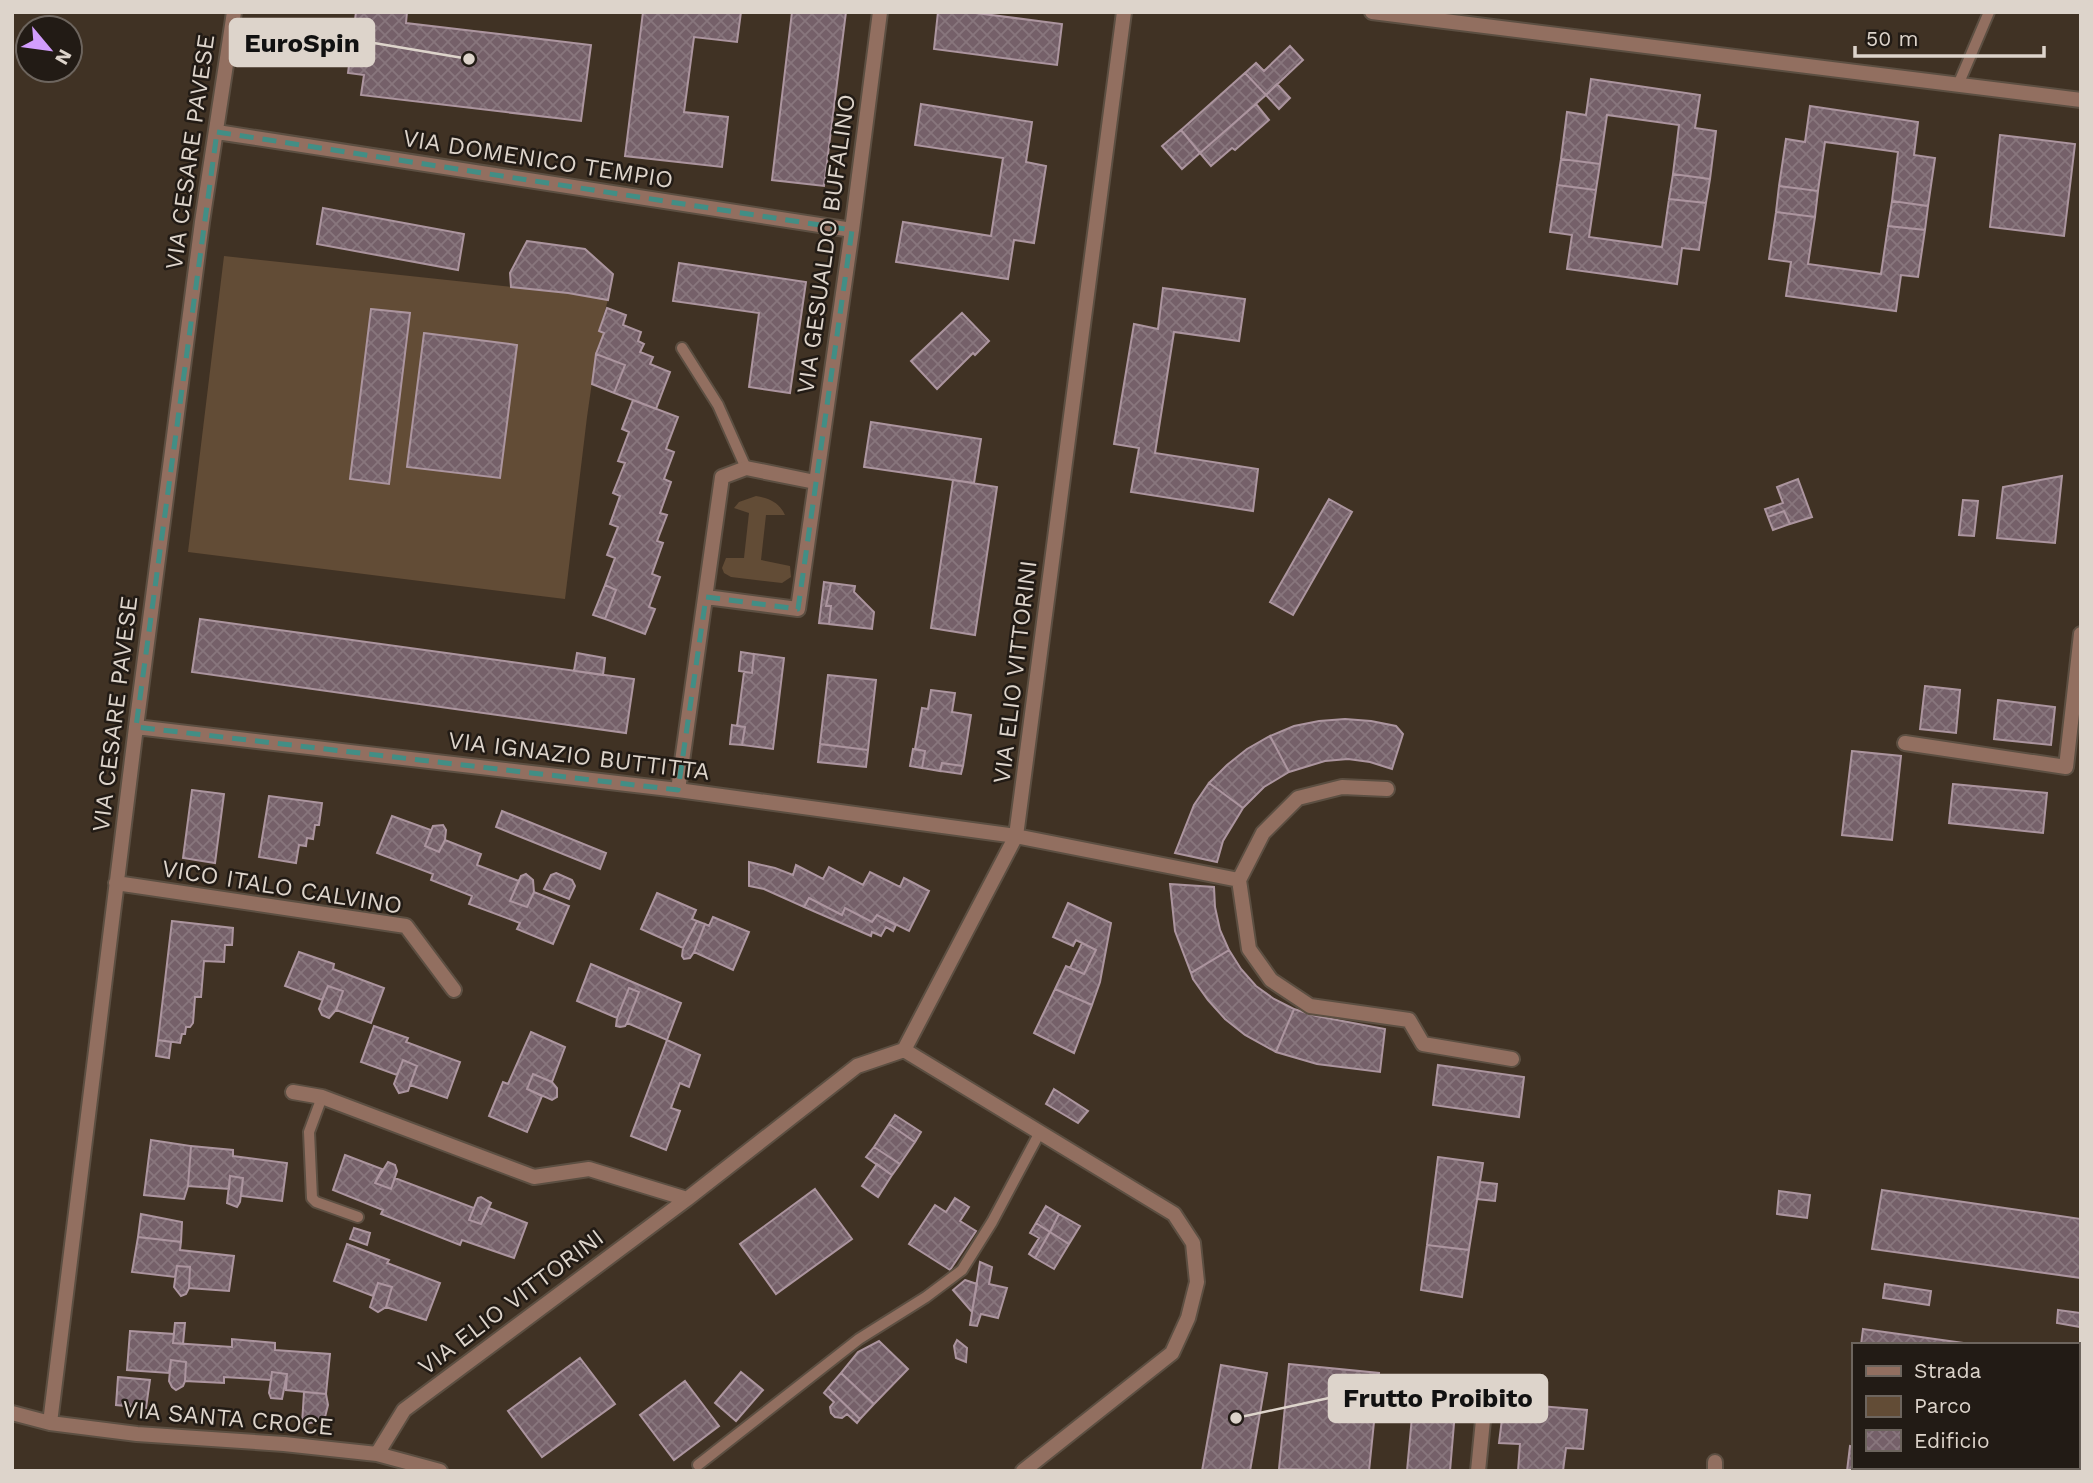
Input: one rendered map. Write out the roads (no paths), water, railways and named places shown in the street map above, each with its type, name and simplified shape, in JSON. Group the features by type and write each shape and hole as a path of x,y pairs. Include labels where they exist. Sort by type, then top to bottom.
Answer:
{"street":[{"name":"VIA CESARE PAVESE","path":"50,1423 136,727 202,222 234,12"},
{"name":"VIA GESUALDO BUFALINO","path":"706,597 798,609 880,12"},
{"name":"VIA ELIO VITTORINI","path":"377,1454 404,1410 687,1199 857,1066 904,1049 1016,836 1124,12"},
{"path":"1372,12 2081,100"},
{"name":"VIA DOMENICO TEMPIO","path":"217,132 852,230"},
{"path":"678,790 722,477 746,468 815,482"},
{"path":"1905,743 2066,767 2081,634"},
{"name":"VIA IGNAZIO BUTTITTA","path":"136,727 678,790 1016,836 1239,880"},
{"path":"1387,789 1342,787 1298,798 1263,833 1239,880 1250,949 1271,980 1310,1006 1409,1020 1423,1044 1512,1059"},
{"name":"VICO ITALO CALVINO","path":"116,883 406,926 454,990"},
{"path":"904,1049 1174,1214 1193,1243 1197,1282 1188,1318 1172,1353 1023,1471"},
{"path":"293,1092 322,1097 534,1177 589,1169 687,1199"},
{"path":"1478,1471 1486,1390"},
{"name":"VIA SANTA CROCE","path":"12,1413 50,1423 137,1434 284,1444 377,1454 440,1471"}],"lane":[{"path":"1958,85 1989,12"},
{"path":"682,348 718,405 746,468"},
{"path":"322,1097 309,1132 312,1198 316,1202 358,1217"},
{"path":"698,1465 859,1339 926,1297 962,1270 992,1222 1040,1132"}],"place":[{"name":"EuroSpin","path":"469,59"},
{"name":"Frutto Proibito","path":"1236,1418"}]}
